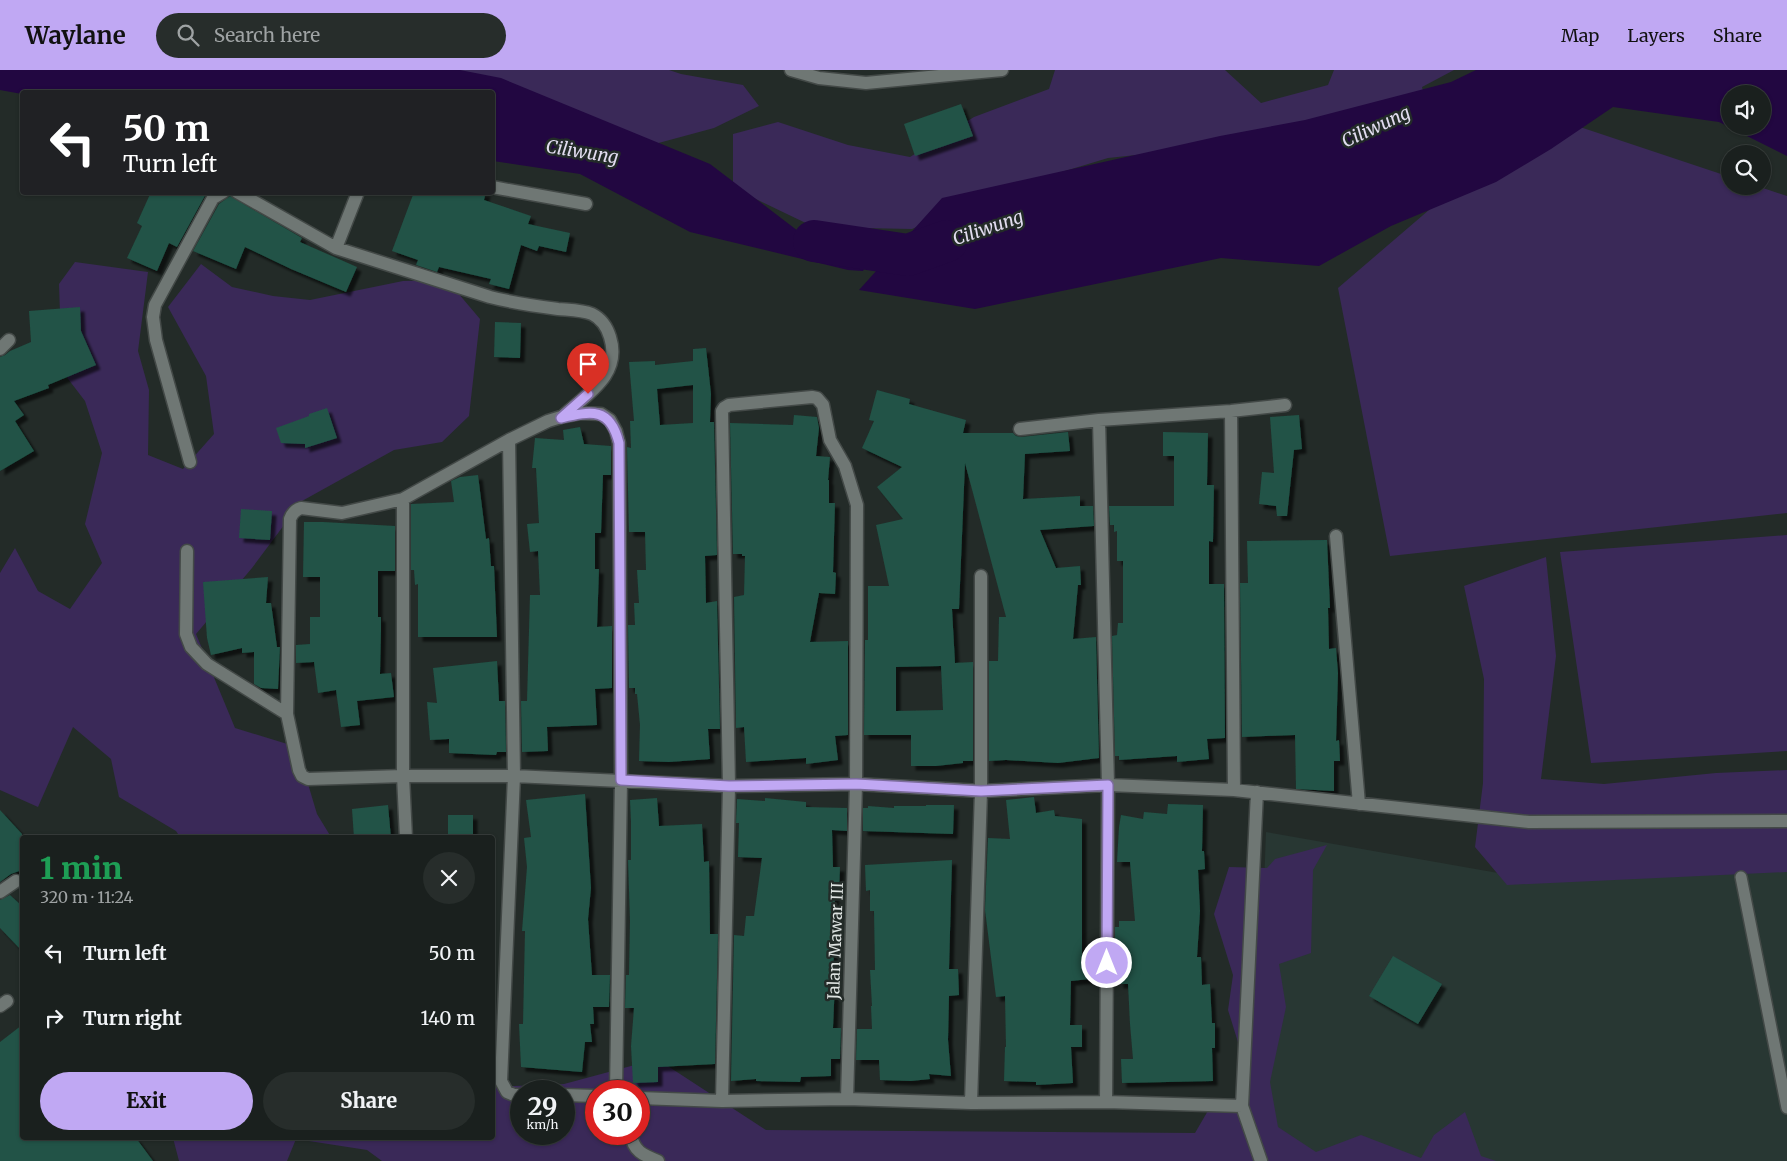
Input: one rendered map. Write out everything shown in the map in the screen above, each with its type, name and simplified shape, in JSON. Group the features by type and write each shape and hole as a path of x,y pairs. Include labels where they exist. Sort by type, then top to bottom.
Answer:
{"street":[{"path":"791,70 866,83 1002,70"},
{"path":"495,189 586,204"},
{"path":"190,462 156,340 153,316 155,305 213,198 218,195"},
{"path":"242,195 336,248 490,297 514,303 590,313 601,319 608,331 612,344 613,356 610,369 602,382 561,418"},
{"path":"336,248 357,195"},
{"name":"Jalan Mawar III","path":"722,1101 729,786 722,412 728,405 812,397 817,398 823,405 830,440 845,466 856,505 856,784 847,1099"},
{"path":"1020,429 1099,420 1231,411 1285,405"},
{"path":"1231,411 1234,790"},
{"path":"616,1080 621,780 619,443 616,431 610,420 601,414 580,414 548,420 403,499 342,513 301,508 292,514 290,519 287,714 299,770 302,776 308,779 403,776 514,776 621,780 729,786 856,784 981,791 1108,785 1257,792 1528,822 1787,821"},
{"path":"1099,420 1108,785 1106,1102"},
{"path":"509,440 514,776 501,1081 507,1092 510,1093"},
{"path":"403,499 403,776 406,835"},
{"path":"1336,536 1359,804"},
{"path":"187,551 186,634 191,647 207,664 287,714"},
{"path":"971,1103 981,791 981,576"},
{"path":"1257,792 1242,1106 1262,1161"},
{"path":"0,892 16,881"},
{"path":"650,1098 722,1101 847,1099 971,1103 1106,1102 1242,1106"},
{"path":"634,1145 642,1155 658,1161"}],"lane":[{"path":"1741,877 1787,1108"}],"shaded area":[{"path":"223,70 669,70 681,74 743,85 759,106 714,128 640,148 495,93 495,90 468,90"},
{"path":"1055,70 1225,70 1261,103 1328,85 1334,70 1454,70 1422,87 1423,91 1276,140 1108,158 985,195 912,229 814,227 733,188 733,134 778,122 848,145 910,157 974,117 1049,89"},
{"path":"1541,114 1721,174 1721,195 1771,195 1771,191 1787,196 1787,513 1390,556 1338,288"},
{"path":"75,262 148,272 138,351 149,390 148,455 183,469 214,434 206,376 168,307 201,264 232,287 273,296 310,300 403,281 447,280 480,319 469,416 442,442 394,450 302,501 252,568 196,634 235,728 297,747 317,814 330,835 179,835 176,831 119,797 111,759 73,727 38,807 0,790 0,573 15,548 38,591 70,609 102,563 85,524 102,453 85,401 62,371 59,284"},
{"path":"1787,535 1787,751 1591,763 1560,552"},
{"path":"1546,557 1556,656 1541,779 1604,784 1716,773 1787,770 1787,872 1507,885 1475,847 1483,783 1484,679 1464,586"},
{"path":"1266,832 1498,873 1787,854 1787,1161 858,1161 1255,1135"},
{"path":"1327,845 1313,870 1311,953 1279,964 1286,1007 1270,1082 1278,1127 1316,1152 1361,1135 1421,1158 1434,1135 1465,1112 1481,1156 1496,1161 382,1161 367,1150 302,1140 495,1140 495,1087 510,1086 510,1145 575,1145 575,1081 657,1059 766,1130 1195,1133 1209,1109 1238,1107 1242,1055 1228,1010 1233,975 1214,914 1229,867 1267,868 1275,859"},
{"path":"174,1140 296,1140 287,1161 179,1161"}],"water":[{"path":"0,70 460,70 501,78 710,164 798,231 878,239 863,271 848,270 690,232 580,174 495,161 495,90 20,90 20,94 0,90"},
{"path":"1476,70 1787,70 1787,156 1771,148 1771,145 1765,145 1745,135 1771,135 1771,85 1721,85 1721,123 1613,107 1551,149 1496,182 1391,226 1319,266 1221,258 975,309 859,290 942,198 1220,136 1305,120 1451,82"}],"building":[{"path":"961,104 973,136 915,156 904,124"},
{"path":"150,195 205,195 177,247 169,243 157,271 127,258 142,226 137,223"},
{"path":"413,195 485,195 484,200 531,216 528,224 570,233 566,252 539,246 537,251 521,245 509,289 489,284 491,279 439,267 437,272 416,265 418,260 392,251"},
{"path":"230,196 302,238 300,242 357,267 346,292 245,247 236,269 193,251 219,204"},
{"path":"80,307 81,331 96,365 48,385 49,388 14,401 24,415 15,421 34,451 0,471 0,357 31,342 29,311"},
{"path":"495,322 521,323 520,358 494,357"},
{"path":"706,348 711,394 710,422 714,422 717,555 705,556 706,603 717,601 720,729 708,729 710,759 669,762 639,761 640,725 637,694 635,694 635,688 629,688 628,625 635,625 634,603 639,603 637,570 646,570 645,532 629,532 627,447 631,448 630,421 634,421 629,362 655,361 655,365 693,361 693,349","holes":["693,385 693,423 660,425 657,389"]},
{"path":"877,390 910,399 909,404 966,420 963,433 1013,433 1021,437 1068,432 1070,451 1025,454 1023,499 1080,496 1080,506 1093,506 1094,526 1040,530 1056,568 1080,566 1081,585 1078,585 1073,639 1096,637 1099,758 1058,763 989,761 989,661 998,661 999,617 1006,617 965,463 959,609 952,609 955,663 973,662 973,761 936,766 911,766 911,735 864,735 865,640 868,640 868,586 889,586 876,525 903,519 877,487 902,467 862,448 874,421 869,420","holes":["941,666 943,710 896,711 896,667"]},
{"path":"327,408 337,438 305,448 305,444 281,443 276,428"},
{"path":"794,415 817,417 819,428 816,456 830,457 829,503 835,503 833,572 836,573 835,594 819,593 810,642 848,641 848,735 835,736 838,760 806,764 806,758 746,762 744,727 736,728 734,597 744,595 745,556 733,554 730,423 793,425"},
{"path":"1299,415 1302,449 1294,450 1287,516 1277,516 1276,506 1259,504 1262,472 1274,473 1270,417"},
{"path":"580,427 584,444 611,446 611,475 603,475 601,533 595,533 595,569 599,569 597,627 612,626 612,688 595,689 597,725 547,727 548,751 522,752 521,701 527,701 530,595 540,595 538,551 530,552 527,524 539,523 536,468 532,468 535,438 564,440 563,430"},
{"path":"1163,432 1208,433 1207,485 1214,485 1213,542 1209,541 1209,584 1224,584 1225,738 1207,739 1209,759 1177,762 1177,756 1119,760 1119,756 1115,756 1112,636 1117,635 1118,623 1123,623 1123,561 1117,561 1117,531 1114,532 1114,525 1110,525 1109,506 1174,506 1174,456 1163,456"},
{"path":"478,475 486,539 489,538 491,566 494,566 497,637 418,637 418,584 415,585 414,570 411,570 411,504 454,502 451,481 460,477"},
{"path":"241,509 272,511 270,540 239,538"},
{"path":"304,522 395,526 395,571 378,571 378,617 381,617 380,674 391,673 394,697 357,701 360,725 341,727 336,690 318,693 314,662 296,663 296,645 310,644 310,617 320,617 320,577 303,577"},
{"path":"1327,540 1330,608 1328,608 1329,649 1336,648 1338,673 1336,741 1339,740 1340,761 1334,761 1334,791 1296,789 1295,735 1242,737 1240,583 1248,583 1247,541"},
{"path":"268,577 266,603 271,603 277,647 280,647 278,689 261,688 254,684 254,652 242,653 242,648 211,655 207,638 203,582"},
{"path":"497,661 499,701 505,701 506,752 497,752 496,755 449,753 449,739 430,740 427,702 437,703 433,668"},
{"path":"585,794 591,888 588,919 592,975 610,975 609,1007 593,1007 594,1024 590,1024 592,1042 585,1042 582,1072 521,1067 519,1024 523,1024 525,931 522,931 527,867 524,838 531,837 526,800"},
{"path":"1034,797 1036,813 1054,810 1055,816 1082,819 1082,959 1097,961 1099,948 1099,978 1071,981 1070,1025 1082,1025 1082,1047 1071,1047 1073,1083 1036,1085 1036,1082 1004,1081 1006,1047 1005,996 996,997 985,910 988,838 1010,839 1006,800"},
{"path":"657,798 659,826 702,824 704,862 709,861 710,934 718,934 715,1064 658,1067 658,1082 633,1080 631,1046 634,1008 625,1008 626,975 629,975 628,860 631,860 630,800"},
{"path":"765,798 806,802 806,807 847,808 847,831 832,830 833,867 840,867 839,892 835,893 833,1028 841,1028 840,1059 831,1059 831,1076 801,1077 800,1082 756,1081 756,1079 731,1081 734,935 744,936 746,916 754,916 762,858 738,857 739,823 736,823 737,799 765,801"},
{"path":"1168,804 1203,805 1202,851 1204,851 1205,869 1198,870 1200,911 1197,957 1201,957 1202,985 1210,984 1212,1023 1215,1023 1215,1048 1212,1048 1213,1081 1122,1083 1121,1059 1133,1059 1128,984 1119,984 1119,976 1115,977 1115,927 1119,927 1119,921 1135,921 1130,862 1117,862 1119,827 1121,815 1143,819 1144,812 1167,814"},
{"path":"388,805 391,835 354,835 352,809"},
{"path":"954,805 953,834 863,831 863,808 868,808 868,806 894,808 894,806"},
{"path":"0,810 22,835 20,835 20,871 11,874 0,882"},
{"path":"448,815 473,815 473,835 448,835"},
{"path":"952,860 949,969 958,969 959,995 949,996 948,1040 951,1076 929,1074 930,1079 911,1081 880,1080 879,1060 856,1060 857,1029 872,1029 870,970 875,970 874,911 870,911 870,890 866,891 865,865"},
{"path":"10,895 20,904 20,949 0,928 0,900"},
{"path":"1393,956 1442,984 1418,1024 1369,996"},
{"path":"20,1027 20,1140 137,1140 153,1161 0,1161 0,1042"}],"waterway":[{"name":"Ciliwung","path":"814,241 908,255 947,241"}],"route":[{"path":"588,394 561,418 580,414 601,414 610,420 616,431 619,443 621,780 729,786 856,784 981,791 1108,785 1107,963"}]}
